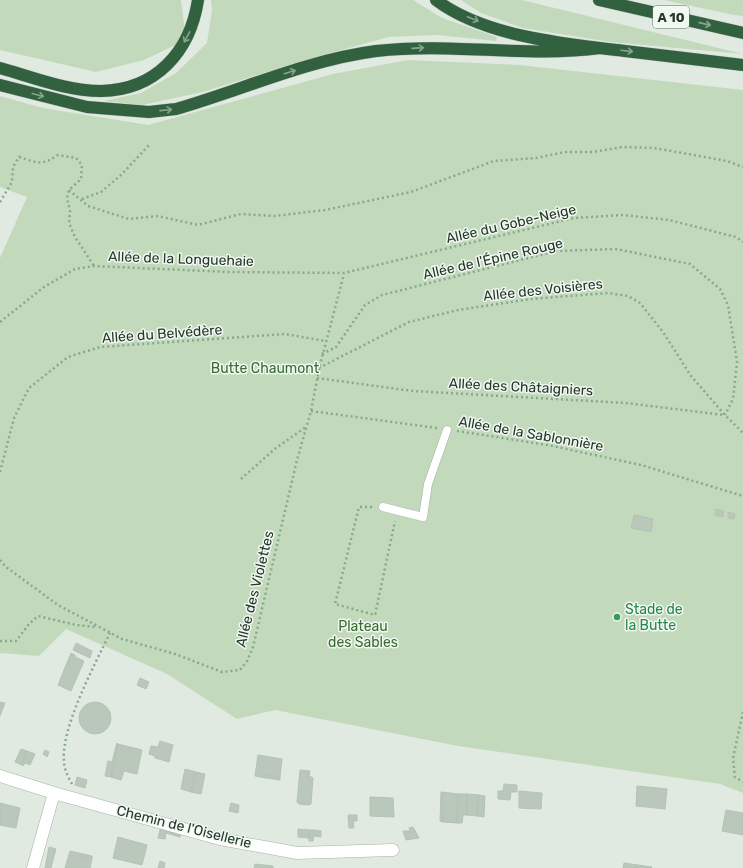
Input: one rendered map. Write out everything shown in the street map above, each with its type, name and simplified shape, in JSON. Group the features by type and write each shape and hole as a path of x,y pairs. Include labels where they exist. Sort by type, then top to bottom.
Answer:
{"highway":[{"path":"0,68 53,83 100,91 119,89 142,83 161,70 177,55 193,25 198,0"},
{"name":"A 10","path":"598,0 743,33"},
{"path":"437,1 471,19 508,32 562,44 743,65"},
{"path":"0,86 87,107 150,112 176,109 328,61 376,51 424,48 569,52 600,48"}],"street":[{"name":"Chemin de l'Oisellerie","path":"0,776 54,793 220,839 297,853 393,850"},
{"path":"33,868 54,793"}],"lane":[{"path":"382,507 423,517 428,484 447,430"}],"path":[{"path":"82,199 101,192 122,174 150,144"},
{"path":"69,190 82,199 88,206 129,219 158,216 198,225 241,214 274,216 325,210 412,192 494,161 536,158 564,152 593,152 622,147 654,148 727,161 743,167"},
{"path":"0,202 12,182 13,167 19,157 38,163 46,163 58,155 76,158 82,165 81,180 69,190 67,198 70,211 70,223 75,238 94,266"},
{"name":"Allée du Gobe-Neige","path":"378,265 574,218 623,215 669,220 736,237 743,242"},
{"name":"Allée de l'Épine Rouge","path":"322,355 336,347 365,305 382,295 556,251 616,249 666,257 690,264 720,289 728,305 737,362 733,399 725,416"},
{"name":"Allée de la Longuehaie","path":"0,322 44,287 75,268 94,266 229,272 344,273 378,265"},
{"name":"Allée des Violettes","path":"0,560 6,567 58,605 122,639 175,654 222,672 240,670 244,667 253,647 296,460 311,411 318,369 344,273"},
{"name":"Allée des Voisières","path":"318,369 409,322 458,310 531,299 608,293 628,296 640,303 663,332 691,376 725,416"},
{"name":"Allée du Belvédère","path":"0,472 14,418 29,388 68,357 100,347 285,334 325,341"},
{"name":"Allée des Châtaigniers","path":"317,378 413,391 626,403 725,416"},
{"name":"Allée de la Sablonnière","path":"311,411 548,445 641,466 743,496"},
{"path":"725,416 743,433"},
{"path":"240,479 276,448 306,426"},
{"path":"382,507 359,507 335,604 375,616 398,511"},
{"path":"0,641 16,641 29,624 38,616 76,625 98,627"},
{"path":"72,798 72,785 67,774 64,760 64,744 76,707 110,633"},
{"path":"743,712 733,758 735,777 743,782"}],"green space":[{"path":"0,0 181,0 186,40 144,60 96,72 0,50"},
{"path":"211,0 413,0 442,18 497,37 496,41 437,35 389,37 305,60 203,92 142,105 104,101 141,93 176,73 207,43 212,10"},
{"path":"461,0 522,0 743,54 611,42 523,28 481,13"},
{"path":"664,0 743,0 743,16 734,15"},
{"name":"Butte Chaumont","path":"408,60 520,65 743,90 743,793 720,784 458,746 275,710 237,719 167,674 66,629 39,656 0,653 0,258 27,197 0,187 0,96 43,108 148,125 333,74"}],"building":[{"path":"716,509 724,511 723,517 715,515"},
{"path":"728,512 735,514 734,519 728,518"},
{"path":"634,515 653,519 651,532 631,528"},
{"path":"76,643 92,651 90,658 73,650"},
{"path":"71,653 75,655 75,657 84,661 71,691 58,685"},
{"path":"140,678 149,682 146,689 137,685"},
{"path":"0,702 5,703 0,716"},
{"path":"95,702 101,703 108,709 111,718 110,724 104,731 95,734 89,733 82,727 79,718 80,712 86,705"},
{"path":"160,741 173,745 169,762 155,758 155,756 149,754 151,746 158,747"},
{"path":"117,743 111,777 105,776 108,761 112,762"},
{"path":"118,744 142,750 137,774 124,771 121,780 111,777"},
{"path":"21,749 27,751 22,765 15,762"},
{"path":"45,750 49,752 47,757 43,754"},
{"path":"27,751 35,754 30,765 25,763 23,766 22,765"},
{"path":"258,755 282,759 280,777 266,775 266,778 255,776"},
{"path":"185,769 196,772 191,792 181,789"},
{"path":"300,770 310,771 309,776 313,778 311,804 308,805 299,804 297,802"},
{"path":"196,772 205,774 201,794 191,792"},
{"path":"266,775 280,777 280,780 266,778"},
{"path":"77,777 87,780 85,788 75,785"},
{"path":"504,784 517,785 517,792 511,792 510,800 498,799 498,791 503,791"},
{"path":"637,786 667,789 665,809 636,806"},
{"path":"519,791 542,793 541,809 519,808"},
{"path":"442,792 443,822 440,821"},
{"path":"442,792 458,794 457,823 443,822"},
{"path":"458,794 467,794 467,815 463,815 462,823 457,823"},
{"path":"467,794 479,795 477,816 467,815"},
{"path":"479,795 485,796 484,817 477,816"},
{"path":"370,797 393,798 394,817 370,816"},
{"path":"0,803 20,808 16,828 0,825"},
{"path":"231,803 239,805 238,813 229,811"},
{"path":"726,810 743,813 743,835 722,831"},
{"path":"348,815 357,815 357,821 353,821 354,828 349,828"},
{"path":"161,826 167,828 165,839 158,838"},
{"path":"413,827 419,838 406,840 403,831 410,831 409,828"},
{"path":"167,828 181,832 180,837 166,833"},
{"path":"298,829 309,830 309,838 298,837"},
{"path":"309,830 314,830 313,841 309,841"},
{"path":"314,830 321,831 321,837 314,836"},
{"path":"118,837 147,845 142,865 113,858"},
{"path":"49,847 56,849 51,868 45,868"},
{"path":"70,851 83,854 82,857 92,859 90,868 65,868"},
{"path":"83,854 92,856 92,859 82,857"},
{"path":"160,861 165,863 164,868 158,868"},
{"path":"624,863 652,867 623,868"},
{"path":"255,864 273,866 273,868 254,868"}],"place":[{"name":"Stade de la Butte","path":"617,617"}],"park label":[{"name":"Plateau des Sables","path":"363,634"}]}
